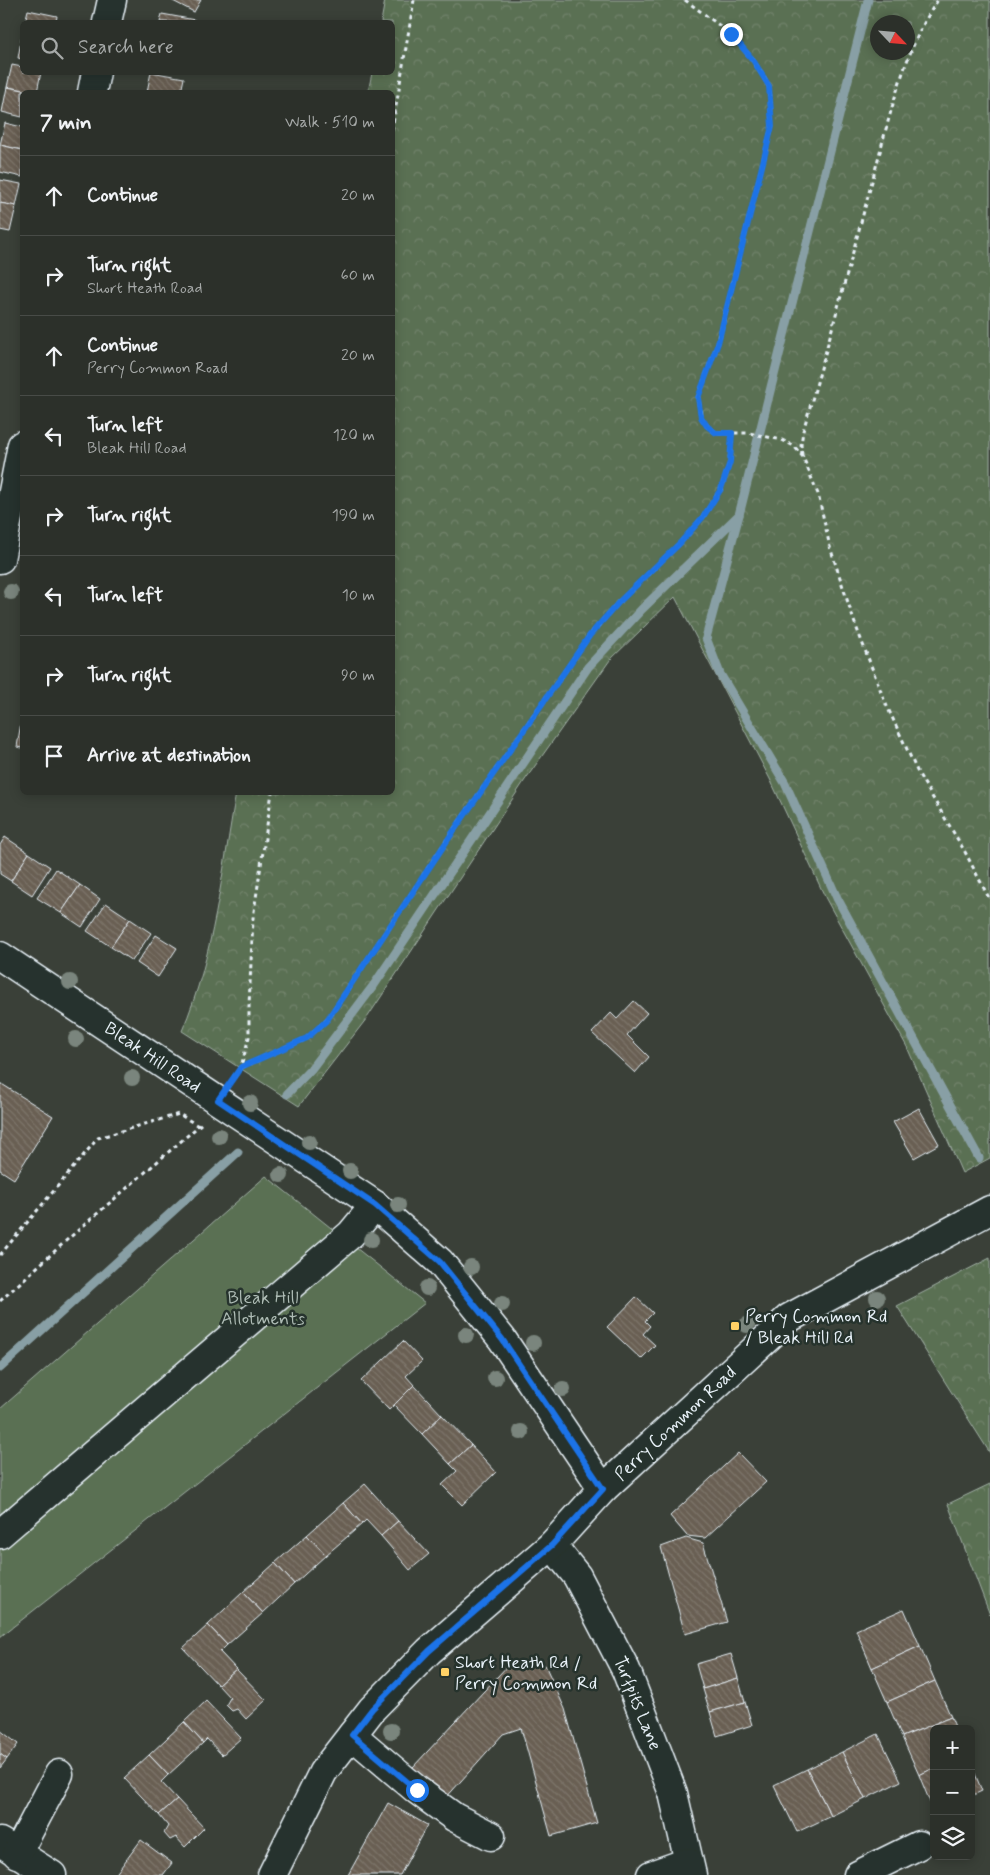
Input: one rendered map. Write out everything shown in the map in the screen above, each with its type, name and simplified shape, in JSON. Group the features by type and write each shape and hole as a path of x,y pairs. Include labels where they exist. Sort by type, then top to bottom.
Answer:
{"street":[{"path":"107,20 112,0"},
{"path":"92,90 95,75"},
{"path":"0,559 20,455"},
{"name":"Bleak Hill Road","path":"2,962 218,1100 375,1205 440,1262 502,1339 603,1489"},
{"path":"0,1534 351,1234 375,1205"},
{"name":"Perry Common Road","path":"272,1875 323,1772 372,1709 429,1651 552,1545 603,1489 789,1318 990,1210"},
{"name":"Turfpits Lane","path":"552,1545 577,1576 626,1670 673,1793 690,1869"},
{"path":"352,1735 417,1790 454,1817 491,1836"},
{"path":"52,1875 8,1848 59,1774"},
{"path":"858,1875 919,1845"},
{"path":"651,1875 690,1869"}],"path":[{"path":"395,112 414,0"},
{"path":"684,0 731,34 753,60 769,86 772,126 718,343 698,398 701,417 707,426 716,433 749,433 782,440 794,446 802,457 818,494 830,547 854,621 885,702 918,773 964,850 990,900"},
{"path":"802,457 800,445 803,431 889,121 911,50 928,14 938,0"},
{"path":"241,1067 307,1038 327,1020 453,832 590,635 619,602 680,543 703,517 721,489 730,462 732,433"},
{"path":"218,1100 241,1067 249,1037 248,1006 253,918 272,795"},
{"path":"0,1255 98,1138 179,1114 200,1127 68,1239 0,1301"}],"green space":[{"path":"385,0 990,0 990,1158 962,1173 907,1047 826,899 770,779 675,597 610,660 525,780 367,1018 299,1106 182,1031 202,973 216,914 236,795 395,795 395,90 368,90 372,75 395,75 395,20 381,20"},
{"name":"Bleak Hill Allotments","path":"266,1176 425,1303 0,1637 0,1409"},
{"path":"990,1258 990,1453 897,1306"},
{"path":"990,1484 990,1615 948,1504"}],"building":[{"path":"171,0 201,0 194,12"},
{"path":"28,10 57,16 56,20 26,20"},
{"path":"162,14 195,20 160,20"},
{"path":"12,65 20,67 20,75 40,75 37,90 7,87"},
{"path":"150,75 168,75 184,78 181,90 147,90"},
{"path":"7,87 23,90 20,90 20,116 2,112"},
{"path":"5,123 20,127 20,150 0,145"},
{"path":"0,145 20,150 20,177 0,172"},
{"path":"0,180 20,184 16,206 0,203"},
{"path":"0,203 16,206 10,232 0,230"},
{"path":"20,728 20,748 17,747"},
{"path":"5,837 29,853 11,881 0,874 0,845"},
{"path":"29,853 50,867 32,895 11,881"},
{"path":"56,869 80,885 61,913 37,898"},
{"path":"80,885 100,899 82,927 61,913"},
{"path":"106,903 130,919 111,947 87,931"},
{"path":"130,919 151,933 132,961 111,947"},
{"path":"156,935 177,948 158,977 137,963"},
{"path":"634,1001 647,1013 627,1035 649,1057 635,1073 592,1033 611,1013 617,1019"},
{"path":"0,1083 53,1116 14,1179 0,1170"},
{"path":"919,1108 939,1144 914,1158 893,1122"},
{"path":"636,1297 653,1313 645,1321 650,1326 643,1334 655,1345 641,1359 607,1327"},
{"path":"403,1341 422,1361 406,1376 414,1385 389,1410 361,1381"},
{"path":"414,1385 442,1415 422,1434 394,1405"},
{"path":"442,1415 471,1445 450,1464 422,1434"},
{"path":"471,1445 496,1472 462,1505 442,1485 457,1471 450,1464"},
{"path":"738,1453 766,1482 705,1538 687,1536 670,1516"},
{"path":"365,1484 398,1521 381,1536 366,1520 362,1524 343,1503"},
{"path":"343,1503 362,1524 326,1555 307,1535"},
{"path":"398,1521 429,1554 410,1570 381,1536"},
{"path":"307,1535 326,1555 294,1584 275,1563"},
{"path":"686,1538 703,1543 727,1622 685,1634 661,1547"},
{"path":"275,1563 294,1584 263,1613 243,1592"},
{"path":"243,1592 263,1613 227,1645 208,1625"},
{"path":"904,1609 920,1646 872,1668 856,1630"},
{"path":"208,1625 227,1645 220,1652 236,1669 218,1685 183,1648"},
{"path":"920,1646 935,1681 887,1702 872,1668"},
{"path":"731,1654 738,1678 703,1689 696,1664"},
{"path":"512,1661 545,1665 565,1709 597,1823 551,1836 521,1728 503,1734 444,1800 413,1767"},
{"path":"236,1669 266,1700 246,1719 237,1709 232,1711 226,1705 230,1698 218,1685"},
{"path":"738,1678 745,1702 710,1712 703,1689"},
{"path":"935,1681 951,1717 902,1737 887,1702"},
{"path":"206,1701 241,1738 222,1755 207,1739 203,1743 184,1722"},
{"path":"745,1702 752,1725 717,1736 710,1712"},
{"path":"951,1717 954,1725 931,1725"},
{"path":"184,1722 203,1743 168,1775 149,1755"},
{"path":"930,1726 930,1770 919,1775 902,1737"},
{"path":"0,1730 18,1744 7,1759 0,1754"},
{"path":"878,1734 901,1781 865,1799 842,1752"},
{"path":"842,1752 865,1799 831,1816 807,1769"},
{"path":"0,1754 7,1759 0,1768"},
{"path":"149,1755 168,1775 161,1782 177,1799 159,1815 124,1778"},
{"path":"807,1769 831,1816 797,1832 774,1785"},
{"path":"930,1770 930,1802 919,1775"},
{"path":"975,1774 982,1791 975,1794"},
{"path":"177,1799 204,1828 185,1847 176,1837 170,1840 164,1833 168,1826 159,1815"},
{"path":"388,1803 427,1825 400,1875 348,1875"},
{"path":"141,1840 172,1863 163,1875 115,1875"}],"waterway":[{"path":"287,1094 311,1069 374,985 588,667 642,609 739,515 868,0"},
{"path":"739,515 706,638 720,674 785,783 837,898 979,1158"},
{"path":"0,1368 238,1152"}],"place":[{"name":"Perry Common Rd / Bleak Hill Rd","path":"735,1326"},
{"name":"Short Heath Rd / Perry Common Rd","path":"445,1672"}],"route":[{"path":"417,1790 352,1735 372,1709 429,1651 552,1545 603,1489 502,1339 440,1262 375,1205 218,1100 241,1067 307,1038 327,1020 533,714 590,635 619,602 680,543 703,517 721,489 730,462 732,433 716,433 707,426 701,417 698,398 718,343 772,126 769,86 753,60 731,34"}]}
